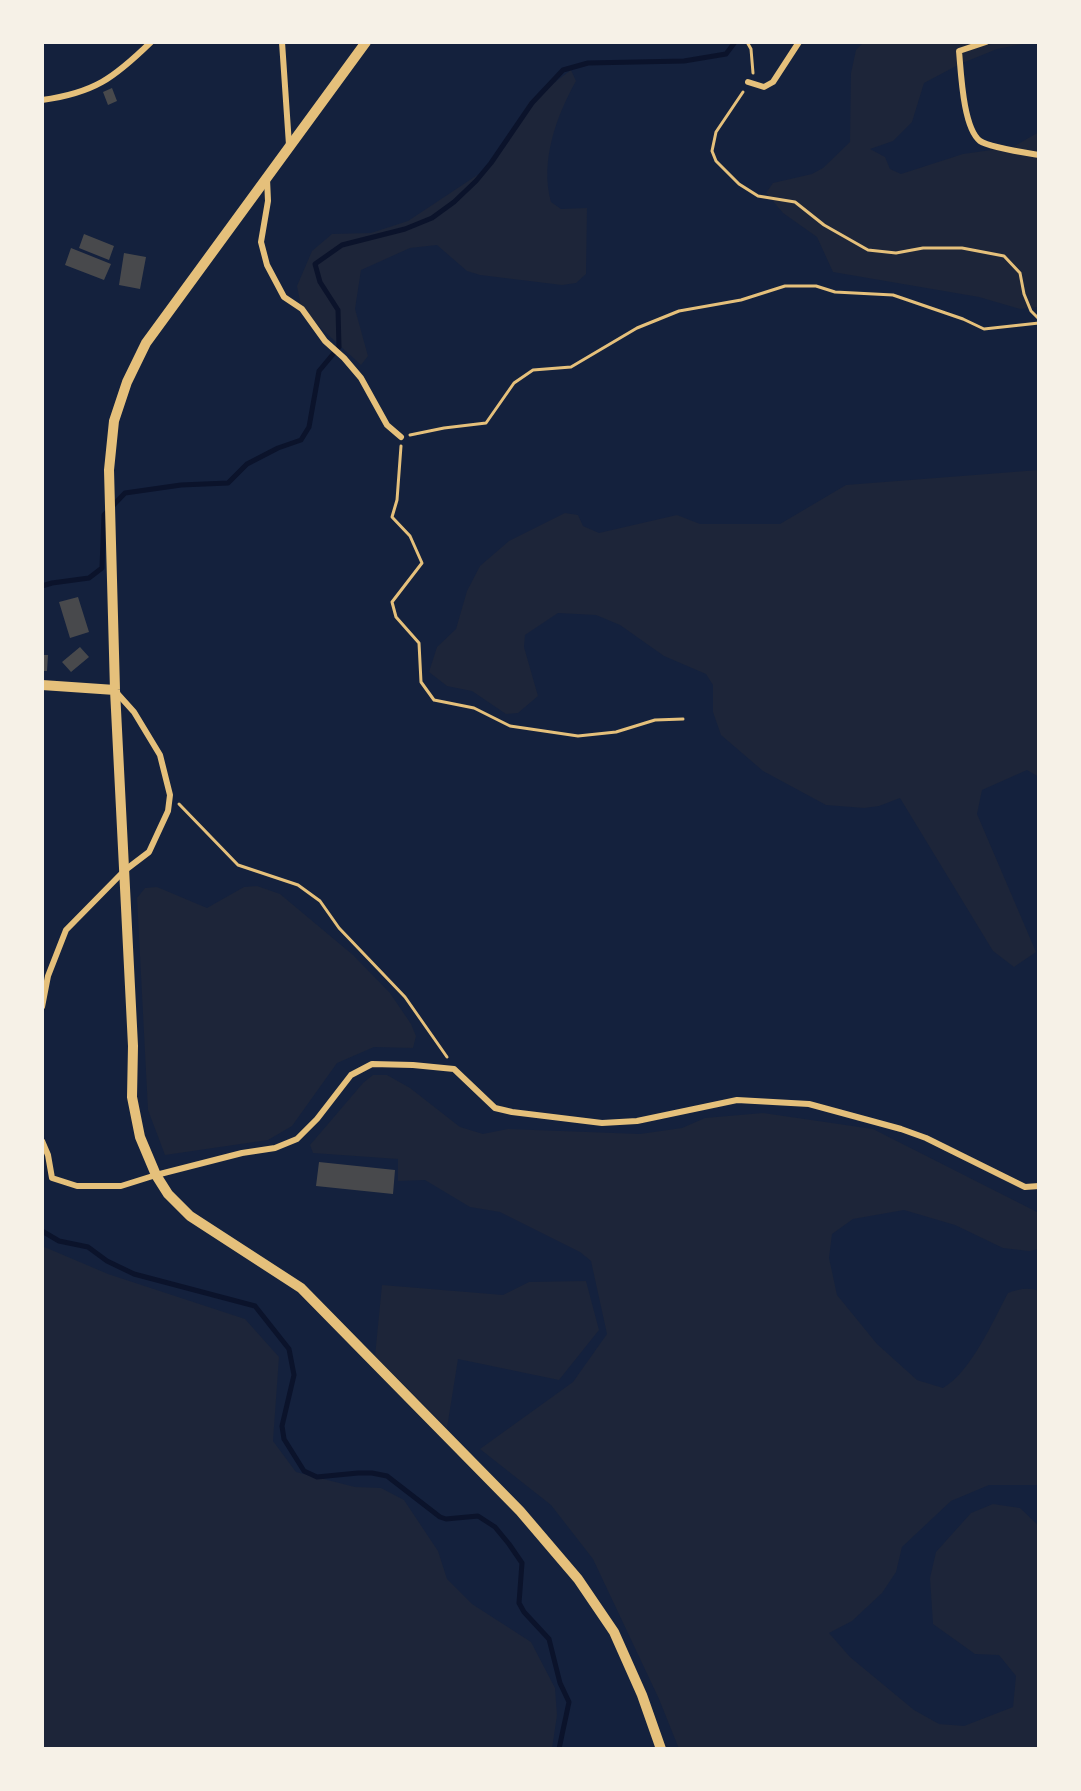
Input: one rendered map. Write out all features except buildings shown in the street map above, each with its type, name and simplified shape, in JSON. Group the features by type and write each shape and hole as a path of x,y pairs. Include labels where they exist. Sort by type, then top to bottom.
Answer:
{"street":[{"path":"42,100 69,96 99,85 123,69 151,42"},
{"path":"282,42 289,146"},
{"path":"366,42 146,343 127,382 114,421 110,470 112,602 133,1046 132,1097 140,1137 156,1175 168,1194 190,1216 301,1288 520,1511 578,1579 614,1632 642,1695 661,1749"},
{"path":"748,82 764,87 773,82 799,42"},
{"path":"986,42 959,51 966,118 979,140 990,145 1039,154"},
{"path":"267,176 268,201 261,242 267,265 284,297 302,309 325,341 361,378 387,425 401,437"},
{"path":"42,686 115,690 134,712 160,755 170,795 168,811 149,852 124,871 66,930 48,976 42,1006"},
{"path":"42,1141 48,1155 52,1178 77,1186 120,1186 242,1153 275,1148 297,1139 317,1119 351,1075 372,1064 413,1065 454,1069 495,1108 602,1123 637,1121 736,1100 809,1104 901,1129 926,1138 1025,1187 1039,1186"}],"path":[{"path":"747,42 752,49 754,73 716,132 712,152 716,161 739,184 758,196 795,202 824,225 868,250 896,253 923,248 962,248 1004,256 1020,273 1024,294 1031,311 1039,321"},
{"path":"683,719 655,720 616,732 578,736 510,726 474,708 434,700 421,682 419,643 396,617 392,602 422,563 410,536 392,517 397,500 401,437 444,428 486,423 514,383 533,370 571,367 637,328 679,311 741,300 785,286 816,286 835,292 893,295 963,319 984,329 1039,321"},
{"path":"170,795 238,865 298,885 320,901 339,927 405,997 454,1069"}],"shaded area":[{"path":"864,42 1033,42 997,49 960,64 924,83 912,122 893,141 870,149 885,157 890,169 901,174 963,154 1013,147 1039,132 1039,307 1020,309 979,297 833,272 817,237 783,213 766,193 773,183 812,174 823,168 850,142 851,73 856,50"},
{"path":"571,70 576,81 556,124 549,155 548,187 551,202 561,209 587,208 586,274 576,283 562,285 480,275 467,271 437,245 410,248 361,270 355,309 368,356 361,365 302,311 297,286 312,251 332,234 371,233 408,221 488,168 530,101"},
{"path":"1039,470 1039,777 1027,770 982,790 977,814 1036,952 1014,967 993,951 900,798 879,806 864,808 826,805 763,771 721,735 713,712 713,685 706,674 664,656 620,625 596,615 558,613 525,635 524,647 538,696 518,713 506,714 472,691 447,686 429,672 437,647 456,629 467,591 480,566 509,541 565,513 578,515 583,526 599,533 677,515 700,524 780,524 846,485"},
{"path":"257,886 280,894 353,955 390,993 411,1024 416,1036 413,1048 374,1047 337,1063 292,1126 268,1140 165,1155 148,1110 137,898 145,888 157,887 207,908 244,887"},
{"path":"373,1075 387,1075 410,1088 460,1127 483,1134 508,1129 640,1134 682,1128 705,1118 763,1113 873,1129 1039,1213 1039,1249 1029,1251 1003,1248 955,1225 904,1210 853,1219 832,1234 829,1258 837,1295 877,1344 917,1380 943,1388 963,1370 972,1358 1008,1293 1024,1289 1039,1291 1039,1485 989,1485 951,1501 902,1547 896,1572 882,1593 852,1621 829,1633 850,1657 914,1710 939,1724 964,1726 1013,1707 1016,1676 999,1655 975,1654 933,1624 930,1578 936,1552 971,1513 993,1504 1020,1508 1039,1526 1039,1749 679,1749 659,1699 593,1559 551,1505 480,1449 573,1382 607,1334 591,1261 580,1252 500,1212 470,1207 425,1180 398,1181 398,1159 313,1153 310,1145 363,1083"},
{"path":"42,1246 108,1274 245,1319 279,1357 273,1441 296,1472 355,1487 381,1488 404,1500 438,1551 447,1579 472,1604 531,1642 555,1688 557,1715 552,1749 42,1749"},
{"path":"586,1281 599,1330 559,1380 458,1359 447,1428 375,1356 382,1285 503,1295 529,1282"}],"waterway":[{"path":"42,586 89,578 102,568 104,515 125,493 181,485 228,483 247,464 278,448 301,440 309,427 319,371 339,347 338,310 320,282 315,264 342,245 405,229 432,218 454,202 491,163 532,103 563,70 588,63 684,61 726,54 735,42"},
{"path":"42,1231 59,1241 88,1247 107,1261 134,1274 255,1306 289,1349 294,1375 282,1426 284,1439 304,1471 317,1477 358,1473 387,1476 440,1517 446,1519 478,1516 495,1527 522,1563 519,1603 524,1612 549,1639 560,1683 569,1702 559,1749"}]}
